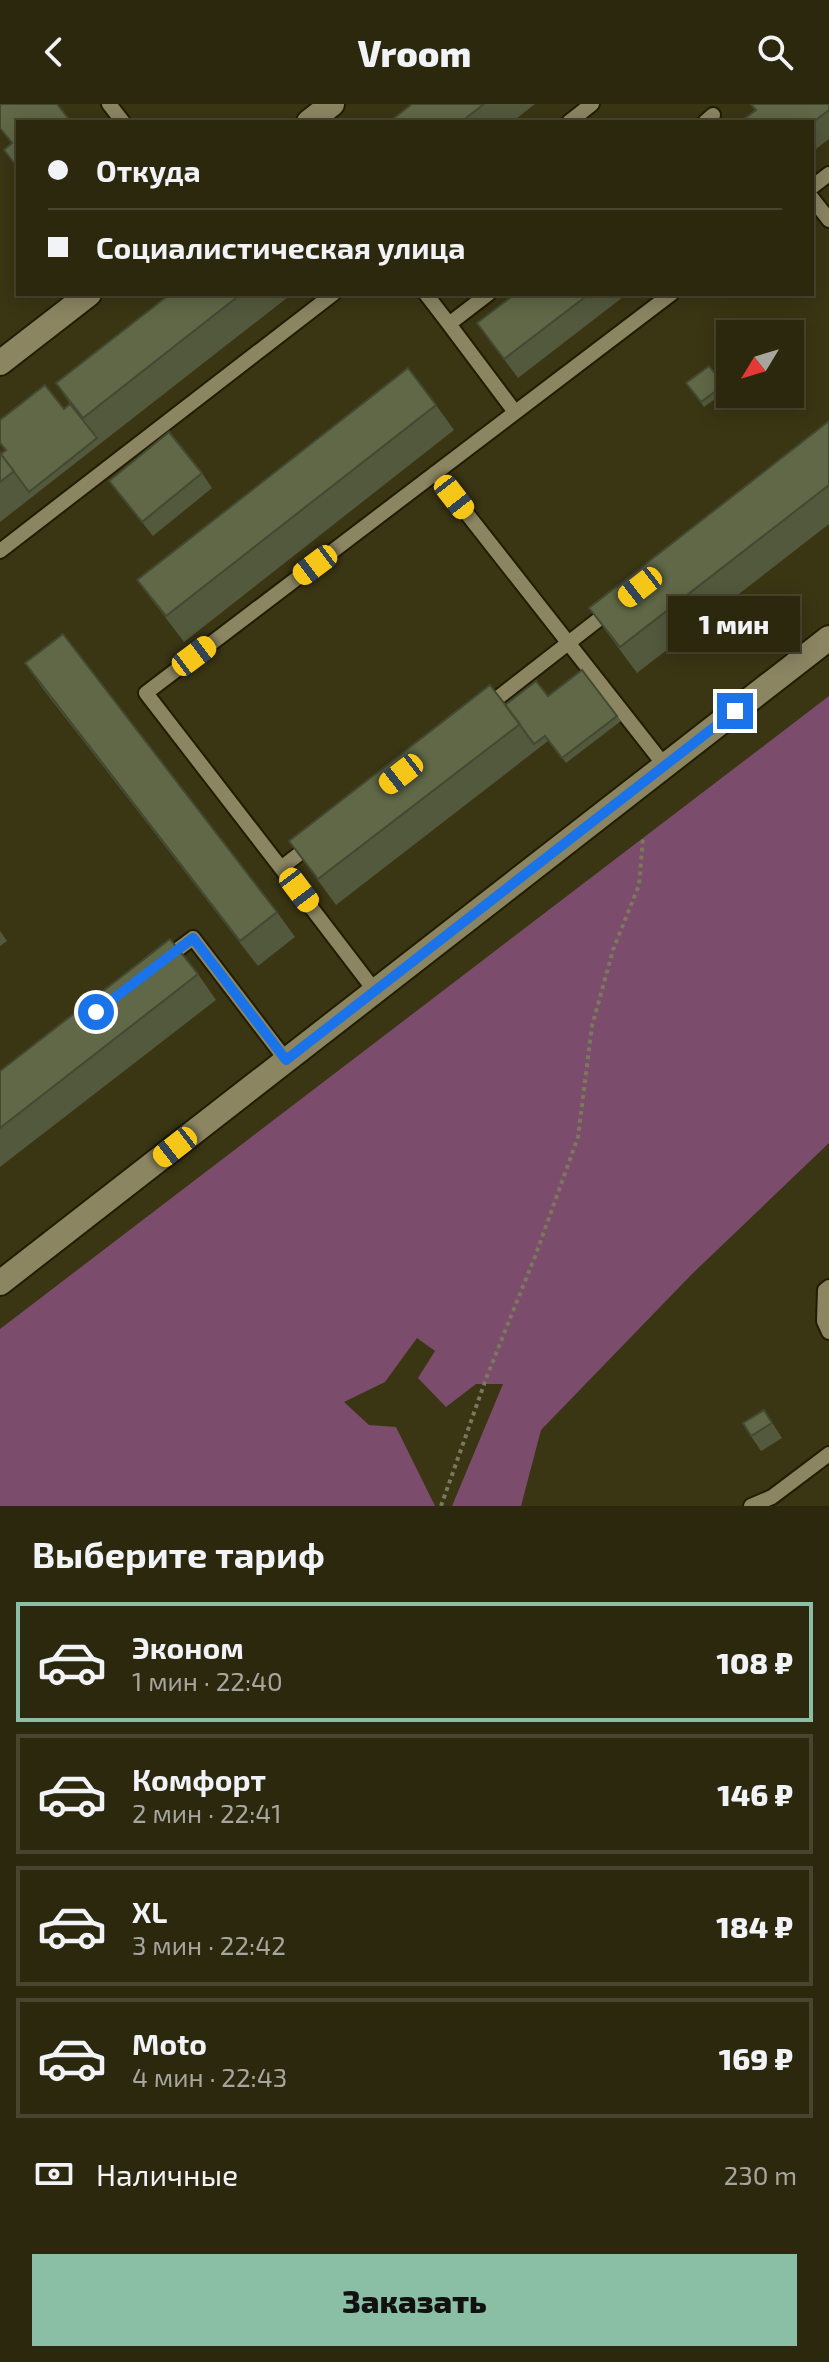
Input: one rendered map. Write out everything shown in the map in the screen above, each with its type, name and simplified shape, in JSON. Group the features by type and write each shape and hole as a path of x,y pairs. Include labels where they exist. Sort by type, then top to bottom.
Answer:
{"main road":[{"path":"312,120 332,104"},
{"path":"0,363 86,296"},
{"path":"0,1283 829,638"}],"lane":[{"path":"109,104 121,120"},
{"path":"572,120 592,104"},
{"path":"814,201 829,220"},
{"path":"0,551 330,296"},
{"path":"428,296 515,412"},
{"path":"449,324 485,296"},
{"path":"375,991 146,693 668,296"},
{"path":"435,473 665,766"},
{"path":"469,721 618,604"},
{"path":"281,868 319,838"},
{"path":"156,966 193,938 286,1060"},
{"path":"829,1287 825,1290 824,1321 829,1332"},
{"path":"751,1506 775,1501 829,1454"}],"path":[{"path":"441,1506 578,1137 592,1026 613,950 639,885 643,838"}],"shaded area":[{"path":"829,696 829,1143 692,1274 541,1430 521,1506 452,1506 503,1384 476,1384 446,1407 418,1378 435,1351 417,1338 385,1382 344,1402 369,1425 396,1427 435,1506 0,1506 0,1329"}],"building":[{"path":"0,104 57,104 69,120 16,120 16,165 4,150 12,143 0,128"},
{"path":"412,104 484,104 464,120 392,120"},
{"path":"751,104 829,104 829,110 814,121 743,120 756,110"},
{"path":"167,296 238,296 83,418 56,383"},
{"path":"512,296 586,296 504,359 477,323"},
{"path":"709,366 716,375 716,391 701,402 686,383"},
{"path":"408,368 436,405 166,616 137,580"},
{"path":"45,385 64,409 70,404 97,438 29,492 1,454 6,450 0,443 0,420"},
{"path":"829,421 829,485 620,647 589,608"},
{"path":"169,432 202,473 142,522 109,481"},
{"path":"0,453 14,471 0,482"},
{"path":"63,634 277,912 240,941 25,663"},
{"path":"582,670 617,716 562,758 545,736 534,744 505,705 536,681 548,696"},
{"path":"490,685 520,724 318,879 289,841"},
{"path":"170,939 198,974 0,1128 0,1071"},
{"path":"764,1410 772,1423 751,1436 743,1423"}],"route":[{"path":"96,1012 193,938 286,1060 735,711"}]}
